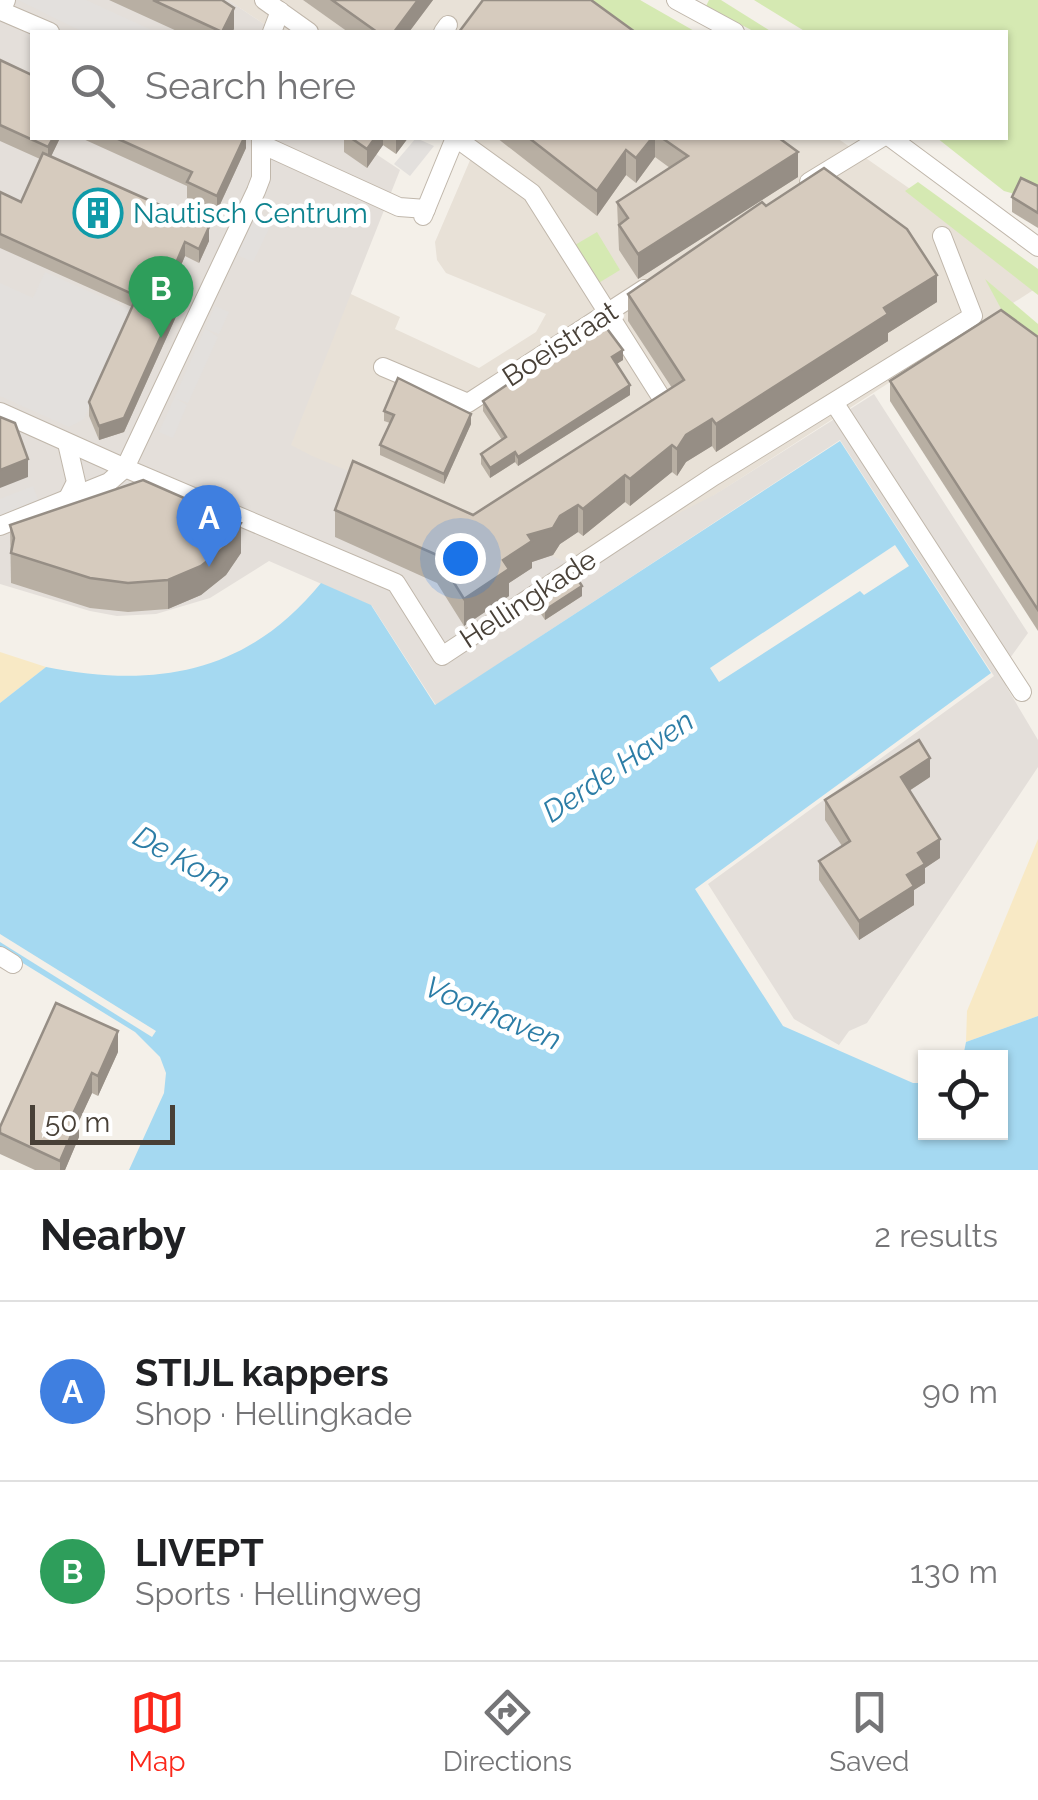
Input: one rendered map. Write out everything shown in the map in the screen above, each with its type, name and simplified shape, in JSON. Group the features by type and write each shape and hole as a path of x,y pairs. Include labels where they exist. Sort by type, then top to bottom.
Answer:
{"street":[{"path":"6,0 0,11 45,30"},
{"path":"264,0 306,30"},
{"path":"676,0 730,30"},
{"path":"273,30 280,11"},
{"path":"0,526 109,482 124,468 256,191 261,178 261,140 399,206 424,214 455,140"},
{"path":"459,140 532,193 666,406"},
{"path":"788,196 877,140"},
{"path":"894,140 1038,247"},
{"name":"Hellingkade","path":"124,468 396,583 442,656 714,476 973,316 942,236"},
{"name":"Boeistraat","path":"384,367 468,403 656,282"},
{"path":"835,404 1022,692"},
{"path":"0,412 124,468"},
{"path":"67,443 76,482 68,500"}],"shaded area":[{"path":"0,0 228,0 273,30 30,30 30,140 355,140 400,170 291,445 576,566 714,495 874,394 1028,633 1005,665 1006,686 1038,740 1038,767 867,1023 849,1031 839,1045 794,1019 708,884 994,676 840,440 436,705 372,606 269,561 210,598 156,614 117,616 90,611 0,584"},
{"path":"18,0 86,0 152,30 79,30"},
{"path":"228,0 640,0 684,30 273,30"},
{"path":"414,140 434,146 410,176 394,164"},
{"path":"444,140 840,140 992,246 1038,287 713,496 435,702 374,604 223,532 261,252 400,317 395,329 479,368 536,332 546,314 446,273 437,260 435,242 471,158"},
{"path":"257,213 273,220 253,262 237,255"},
{"path":"45,272 133,311 84,419 69,427 0,396 0,283 33,298"},
{"path":"215,306 229,312 219,334 206,329 218,337 188,403 175,398 187,405 173,438 159,432"},
{"path":"33,486 39,502 0,517 0,499"}],"green space":[{"path":"574,0 640,0 692,30 616,30"},
{"path":"709,0 721,0 769,30 751,30 706,6"},
{"path":"754,0 1038,0 1038,201 1004,191 940,140 1008,140 1008,30 803,30"},
{"path":"918,182 1038,269 1038,295 905,191"},
{"path":"597,232 620,270 597,284 575,245"},
{"path":"985,279 1038,324 1038,360 1006,318"}],"sand":[{"path":"0,652 46,667 0,703"},
{"path":"1038,839 1038,1016 966,1042 967,1011"}],"water":[{"path":"840,441 991,673 695,889 783,1026 918,1083 918,1140 1008,1140 1008,1050 964,1050 966,1042 1038,1016 1038,1170 129,1170 164,1093 166,1073 160,1057 135,1032 0,949 0,703 46,667 125,676 162,674 231,655 263,637 293,613 321,583 371,605 435,705"}],"pier":[{"path":"895,545 909,566 864,595 860,591 719,682 710,668"},
{"path":"0,934 156,1031 152,1037 0,942"}],"building":[{"path":"153,0 222,0 234,8 223,30"},
{"path":"332,0 418,0 396,30 374,30"},
{"path":"483,0 591,0 632,30 460,30"},
{"path":"0,60 30,74 30,139 0,125"},
{"path":"33,140 52,140 48,147"},
{"path":"120,140 243,140 217,196 187,182 192,172"},
{"path":"354,140 374,140 367,149"},
{"path":"532,140 650,140 636,158 626,150 597,191"},
{"path":"665,140 782,140 798,152 638,254 619,225 628,218 617,202 688,156"},
{"path":"43,153 209,227 199,249 185,242 173,270 188,276 124,418 99,426 89,402 137,296 0,234 0,192 21,202"},
{"path":"824,168 907,229 937,275 884,308 888,314 716,424 712,419 686,435 677,449 672,445 630,479 625,475 583,509 578,505 560,516 553,528 528,535 532,541 503,560 509,569 464,599 437,555 335,510 353,461 473,515 684,380 628,294 762,202 766,206"},
{"path":"1021,178 1038,186 1038,213 1012,197"},
{"path":"1001,310 1038,337 1038,610 890,381"},
{"path":"605,326 623,350 612,357 630,385 518,457 515,452 490,468 481,454 506,437 483,401 567,344 570,348"},
{"path":"398,378 471,414 444,474 380,445 394,415 384,411"},
{"path":"0,417 15,423 28,459 0,470"},
{"path":"143,480 241,523 226,546 201,566 168,580 128,583 90,578 11,553 14,538 10,525"},
{"path":"574,573 582,586 545,610 537,598"},
{"path":"919,740 930,758 901,777 940,839 918,853 925,864 907,875 914,886 859,921 819,861 850,841 825,800"},
{"path":"56,1003 118,1031 98,1076 92,1073 73,1114 79,1117 60,1161 0,1133"}],"place":[{"name":"Nautisch Centrum","path":"98,213"},
{"name":"LIVEPT","path":"161,338"},
{"name":"STIJL kappers","path":"209,567"}],"water label":[{"name":"Derde Haven","path":"618,766"},
{"name":"De Kom","path":"182,859"},
{"name":"Voorhaven","path":"493,1013"}]}
